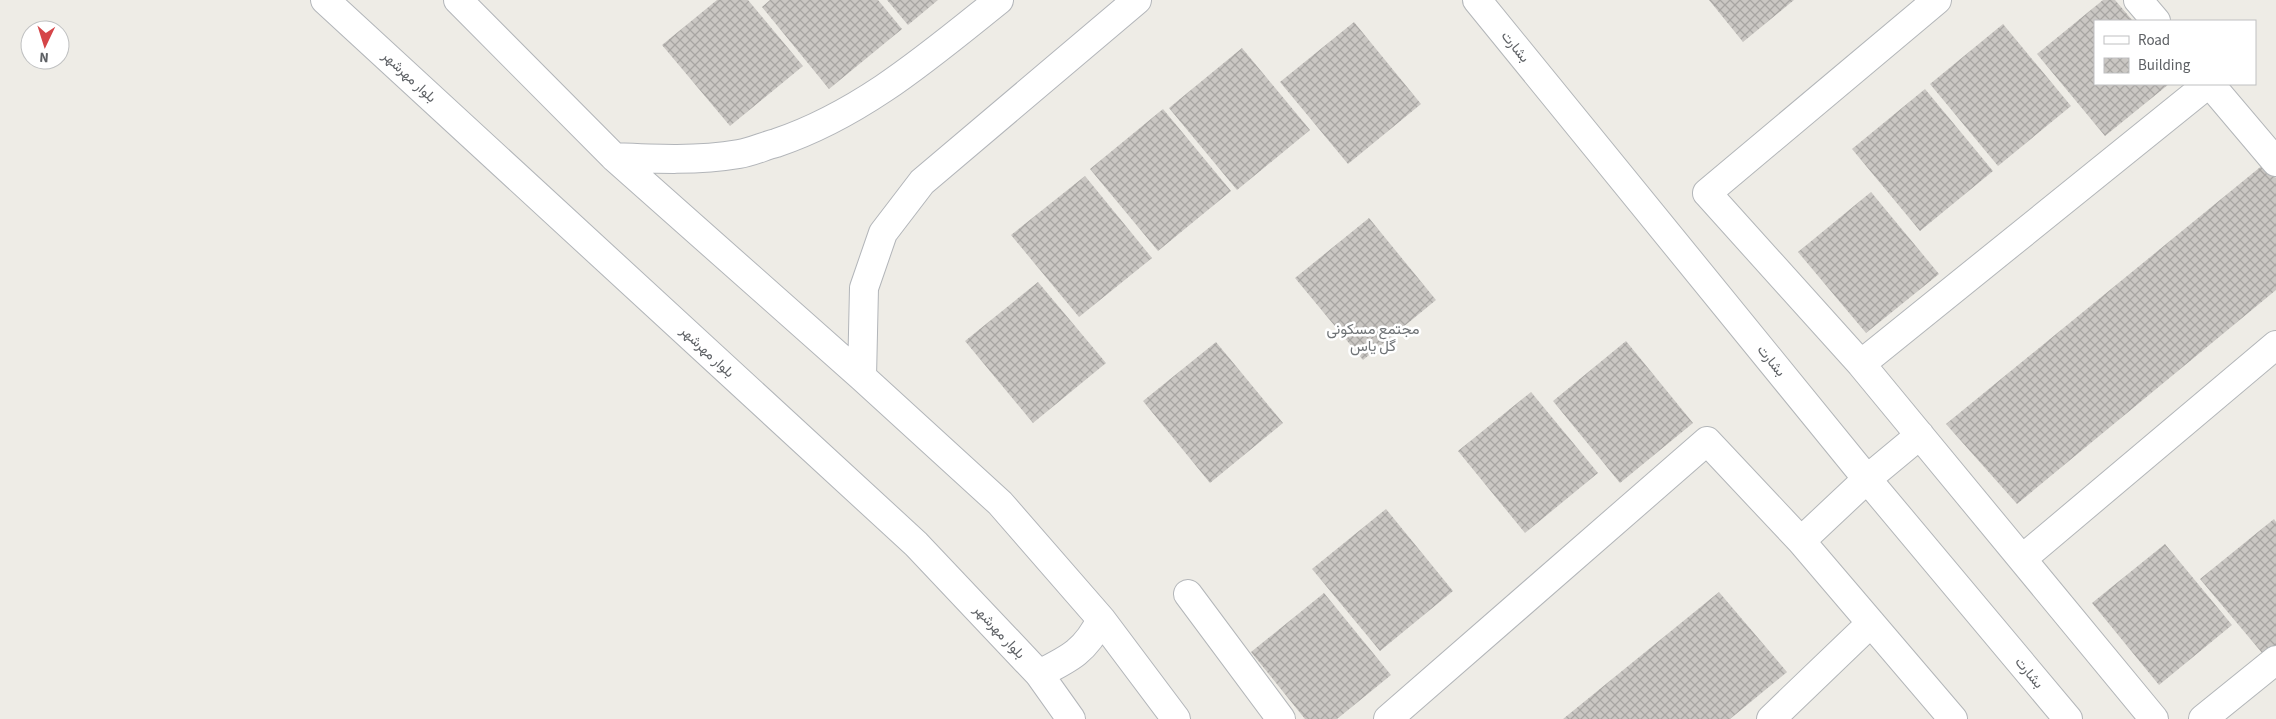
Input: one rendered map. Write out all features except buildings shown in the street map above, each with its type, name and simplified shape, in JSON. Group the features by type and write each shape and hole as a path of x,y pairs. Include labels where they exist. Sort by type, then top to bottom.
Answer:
{"street":[{"name":"بلوار مهرشهر","path":"326,0 916,544 1039,674 1071,719"},
{"path":"458,0 614,157 862,376 1000,504 1101,619 1176,719"},
{"path":"614,157 689,160 741,154 808,132 863,103 907,74 999,0"},
{"path":"862,376 864,288 883,233 922,182 1137,0"},
{"name":"بشارت","path":"1477,0 1867,479 2068,719"},
{"path":"1937,0 1707,193 1861,364 2154,719"},
{"path":"2138,0 2155,20"},
{"path":"1861,364 2208,85"},
{"path":"2210,85 2276,162"},
{"path":"2022,559 2276,345"},
{"path":"1801,541 1867,479 1920,435"},
{"path":"1388,719 1707,441 1801,541 1953,719"},
{"path":"1188,594 1281,719"},
{"path":"1039,674 1072,657 1094,634 1101,619"},
{"path":"1771,719 1871,623"},
{"path":"2203,719 2276,660"}],"district":[{"name":"مجتمع مسکونی گل یاس","path":"1373,338"}]}
